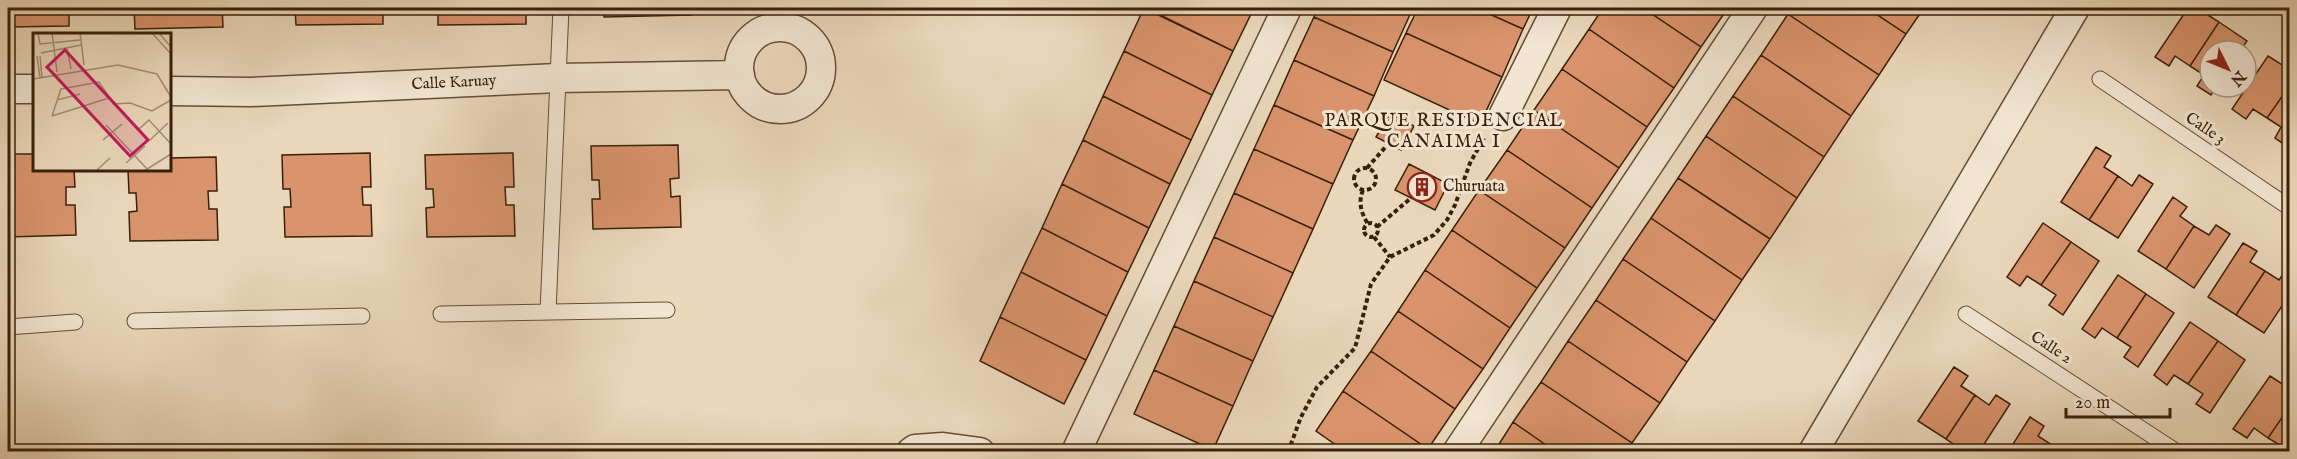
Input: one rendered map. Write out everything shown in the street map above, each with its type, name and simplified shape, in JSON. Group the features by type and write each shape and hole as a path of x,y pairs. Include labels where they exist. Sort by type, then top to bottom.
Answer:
{"street":[{"path":"1076,452 1287,8"},
{"path":"1503,116 1557,8"},
{"path":"1457,452 1753,8"},
{"path":"1814,452 2075,8"},
{"name":"Calle Karuay","path":"171,91 251,92 558,78 740,75"},
{"path":"8,89 33,89"},
{"path":"911,452 915,449 944,447 980,452"}],"lane":[{"path":"548,312 561,8"},
{"name":"Calle 3","path":"2100,79 2289,208"},
{"path":"441,314 667,310"},
{"name":"Calle 2","path":"1966,314 2177,452"},
{"path":"135,321 362,316"},
{"path":"8,327 75,322"}],"path":[{"path":"1288,452 1301,417 1317,387 1355,348 1371,284 1390,257 1434,235 1447,220 1479,145 1503,116"},
{"path":"1367,168 1376,178 1374,185 1362,190 1354,180 1356,174 1360,169 1367,168 1389,143"},
{"path":"1362,190 1359,199 1363,217 1368,224 1377,227"},
{"path":"1377,227 1411,198"},
{"path":"1368,224 1364,228 1365,233 1368,237 1374,237"},
{"path":"1374,237 1378,232 1377,227"},
{"path":"1374,237 1390,257"}],"building":[{"path":"8,8 69,8 69,26 8,27"},
{"path":"134,8 222,8 223,27 135,29"},
{"path":"295,8 383,8 383,24 296,25"},
{"path":"438,8 526,8 526,24 438,25"},
{"path":"604,8 692,8 692,15 604,17"},
{"path":"1144,8 1233,51 1212,95 1124,51"},
{"path":"1146,8 1254,8 1233,51"},
{"path":"1318,8 1413,8 1393,52 1314,17"},
{"path":"1418,8 1476,8 1523,29 1502,77 1406,33"},
{"path":"1476,8 1533,8 1523,29"},
{"path":"1603,8 1643,8 1701,47 1674,88 1589,29"},
{"path":"1643,8 1728,8 1701,47"},
{"path":"1792,8 1867,8 1906,34 1879,75 1788,14"},
{"path":"1867,8 1924,8 1906,34"},
{"path":"2188,8 2197,8 2219,22 2208,39 2198,39 2198,54 2190,66 2175,56 2169,66 2155,57"},
{"path":"1788,14 1879,75 1851,116 1761,55"},
{"path":"1314,17 1393,52 1374,96 1294,60"},
{"path":"2219,22 2244,39 2208,39"},
{"path":"1589,29 1674,88 1647,127 1562,69"},
{"path":"1406,33 1502,77 1480,124 1384,80"},
{"path":"1124,51 1212,95 1191,140 1103,96"},
{"path":"2198,54 2198,71 2190,66"},
{"path":"1761,55 1851,116 1824,157 1733,96"},
{"path":"2268,56 2290,70 2290,85 2267,118 2253,109 2246,119 2232,109 2239,99 2258,99 2258,71"},
{"path":"1294,60 1374,96 1353,140 1274,105"},
{"path":"1562,69 1647,127 1619,168 1534,110"},
{"path":"2290,85 2290,145 2288,147 2275,138 2281,127 2267,118"},
{"path":"1103,96 1191,140 1170,184 1083,140"},
{"path":"1733,96 1824,157 1797,198 1706,136"},
{"path":"1274,105 1353,140 1333,184 1254,149"},
{"path":"1534,110 1619,168 1592,208 1507,150"},
{"path":"1390,113 1414,126 1401,150 1376,137"},
{"path":"1706,136 1797,198 1770,239 1678,178"},
{"path":"1083,140 1170,184 1149,228 1062,184"},
{"path":"678,145 679,178 670,179 671,197 680,196 681,227 593,229 592,199 600,199 599,180 592,180 591,146"},
{"path":"2096,147 2111,156 2104,167 2118,176 2089,220 2061,202"},
{"path":"1254,149 1333,184 1313,229 1234,193"},
{"path":"1507,150 1592,208 1565,248 1479,190"},
{"path":"370,153 371,187 362,187 363,205 371,205 372,236 285,237 284,207 291,207 290,189 283,189 282,155"},
{"path":"513,153 514,187 505,187 506,205 514,205 515,236 427,237 426,208 434,207 433,189 426,189 425,155"},
{"path":"8,154 33,154 33,171 74,171 75,187 66,187 66,205 75,205 76,235 8,237"},
{"path":"216,157 217,191 208,191 209,209 217,209 218,240 130,241 129,212 137,211 136,193 129,193 128,171 171,171 171,158"},
{"name":"Churuata","path":"1409,164 1448,184 1435,210 1395,190"},
{"path":"2139,175 2153,184 2118,238 2089,220 2118,176 2132,186"},
{"path":"1678,178 1770,239 1742,280 1651,218"},
{"path":"1062,184 1149,228 1128,272 1042,228"},
{"path":"1479,190 1565,248 1537,288 1452,230"},
{"path":"1234,193 1313,229 1293,273 1214,237"},
{"path":"2173,197 2187,207 2180,216 2194,226 2166,269 2138,251"},
{"path":"1651,218 1742,280 1715,321 1623,259"},
{"path":"2043,223 2071,242 2041,285 2027,276 2020,286 2007,277"},
{"path":"2216,225 2230,234 2194,288 2166,269 2194,226 2209,235"},
{"path":"1042,228 1128,272 1107,316 1021,272"},
{"path":"1452,230 1537,288 1510,328 1425,270"},
{"path":"1214,237 1293,273 1273,317 1194,281"},
{"path":"2071,242 2099,261 2063,315 2049,305 2056,295 2041,285"},
{"path":"2243,243 2257,251 2250,262 2265,271 2236,315 2208,297"},
{"path":"1623,259 1715,321 1687,362 1596,300"},
{"path":"1425,270 1510,328 1483,369 1398,311"},
{"path":"2286,270 2290,273 2290,294 2264,333 2236,315 2265,271 2279,280"},
{"path":"1021,272 1107,316 1086,360 1000,317"},
{"path":"2118,275 2146,294 2117,338 2102,328 2095,338 2082,329"},
{"path":"1194,281 1273,317 1253,361 1174,326"},
{"path":"2146,294 2174,313 2138,367 2124,357 2131,347 2117,338"},
{"path":"1596,300 1687,362 1660,403 1568,341"},
{"path":"1398,311 1483,369 1455,409 1371,351"},
{"path":"1000,317 1086,360 1064,404 980,361"},
{"path":"2190,322 2218,341 2188,384 2174,375 2167,385 2154,375"},
{"path":"1174,326 1253,361 1233,406 1154,370"},
{"path":"1568,341 1660,403 1632,443 1541,382"},
{"path":"2218,341 2245,360 2210,413 2196,404 2203,394 2188,384"},
{"path":"1371,351 1455,409 1428,449 1343,391"},
{"path":"1954,367 1968,376 1961,386 1975,395 1946,439 1918,421"},
{"path":"1154,370 1233,406 1213,450 1134,414"},
{"path":"2270,376 2290,389 2290,406 2268,438 2254,428 2247,438 2233,429"},
{"path":"1541,382 1632,443 1627,452 1556,452 1513,422"},
{"path":"1343,391 1428,449 1427,452 1346,452 1316,431"},
{"path":"1975,395 1989,405 1996,395 2010,404 1979,452 1965,452 1946,439"},
{"path":"2290,406 2290,452 2280,452 2283,447 2268,438"},
{"path":"2030,417 2044,426 2038,436 2052,445 2048,452 2008,452"},
{"path":"1513,422 1556,452 1494,452"}],"place":[{"name":"Churuata","path":"1422,187"}],"district":[{"name":"PARQUE RESIDENCIAL CANAIMA I","path":"1444,131"}]}
